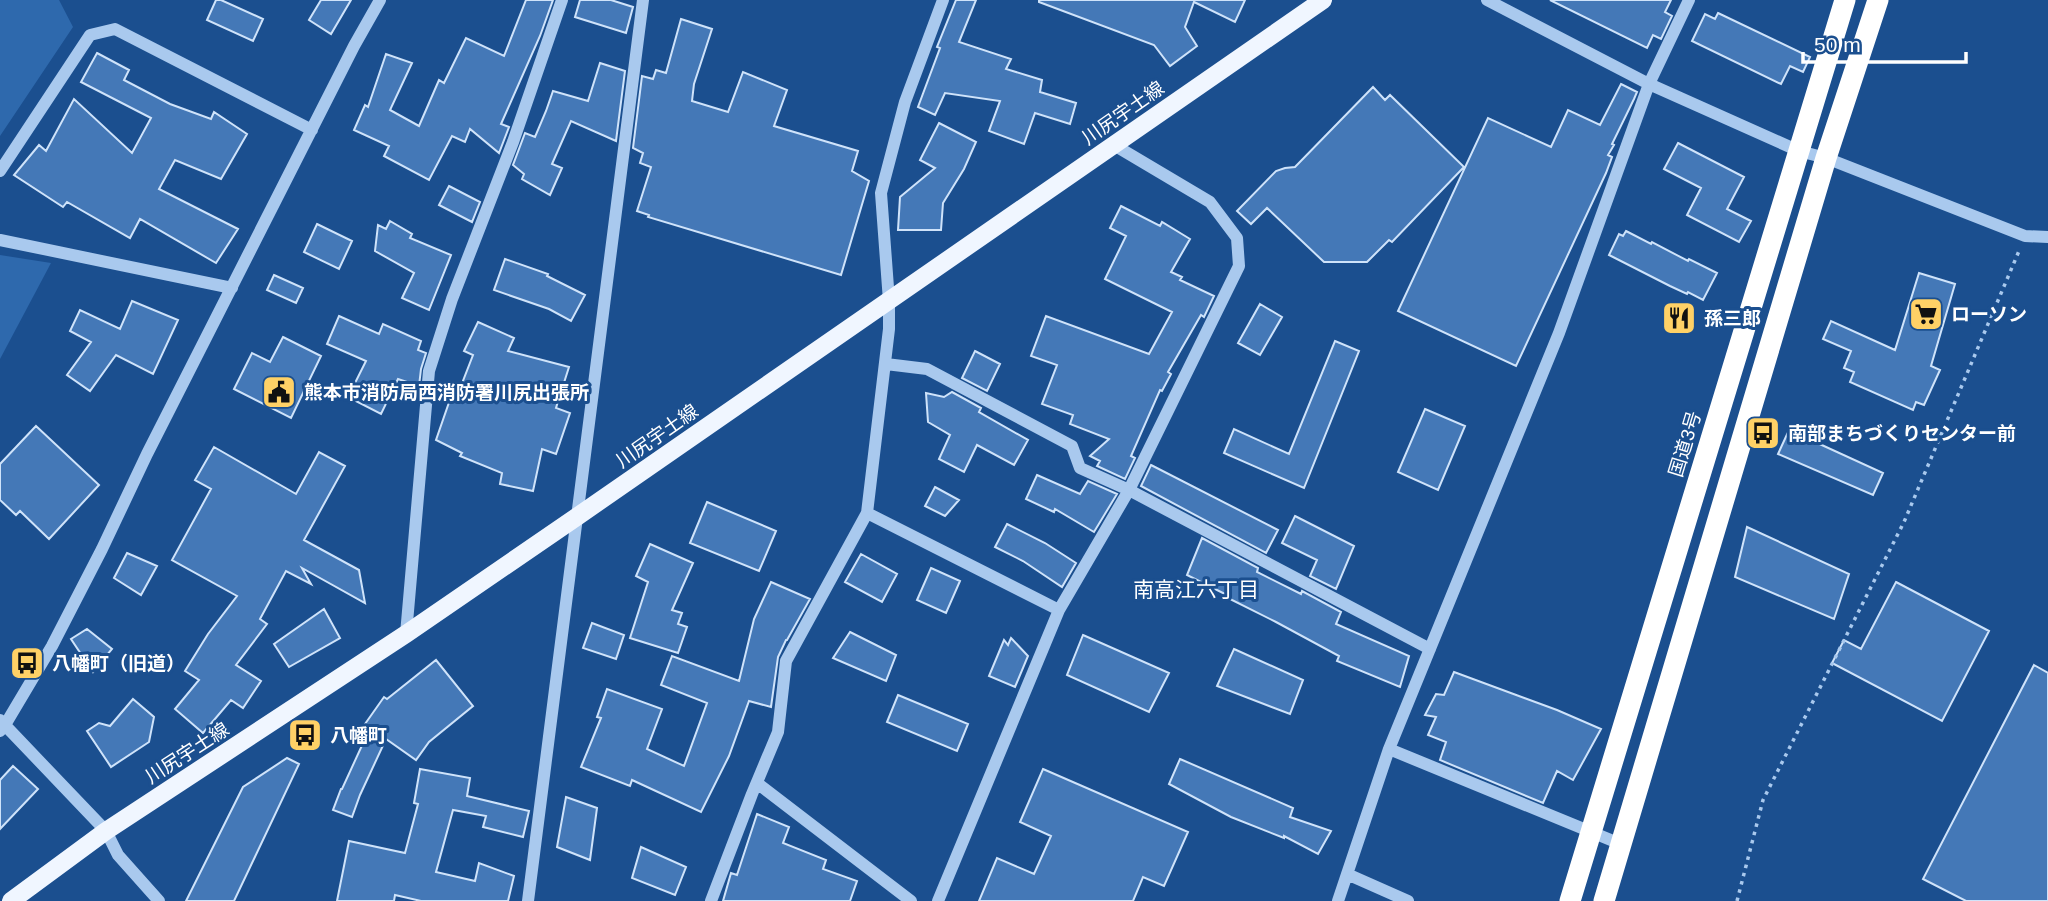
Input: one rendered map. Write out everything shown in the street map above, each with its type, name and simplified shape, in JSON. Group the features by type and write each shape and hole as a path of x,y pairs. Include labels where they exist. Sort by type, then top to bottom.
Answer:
{"highway":[{"name":"国道3号","path":"1570,901 1845,0"},
{"path":"1604,901 1623,845 1826,158 1878,0"}],"main road":[{"name":"川尻宇土線","path":"11,901 106,831 406,634 1323,0"}],"street":[{"path":"159,901 118,855 106,831 2,725 52,646 147,454 380,0"},
{"path":"406,634 429,371 452,299 513,142 562,0"},
{"path":"528,901 643,0"},
{"path":"712,901 778,732 786,661 867,513 886,363 889,301 881,193 905,102 943,0"},
{"path":"1487,0 1649,84 1799,151 1826,158 2025,236 2048,237"},
{"path":"1338,901 1389,749 1559,333 1649,84 1689,0"},
{"path":"0,171 90,35 115,29 312,130"},
{"path":"938,901 1059,610 1129,490 1239,266 1237,239 1210,202 1114,145"},
{"path":"0,240 232,288"},
{"path":"886,363 928,369 1072,446 1080,468 1129,490 1430,649"},
{"path":"867,513 1059,610"},
{"path":"1389,749 1623,845"},
{"path":"757,783 911,901"},
{"path":"1347,874 1408,901"}],"path":[{"path":"1737,901 1763,800 1904,522 2025,236"}],"shaded area":[{"path":"0,0 59,0 73,27 0,136"},
{"path":"0,255 51,263 0,359"}],"building":[{"path":"216,0 263,19 253,41 207,20"},
{"path":"321,0 351,0 331,34 309,20"},
{"path":"526,0 553,0 501,124 509,127 499,153 470,129 465,142 452,136 429,180 384,156 389,146 354,130 365,105 368,107 386,54 412,63 390,110 419,126 439,80 444,83 466,38 504,56"},
{"path":"580,0 611,0 633,7 626,33 575,17"},
{"path":"956,0 976,0 959,42 1011,59 1006,69 1042,80 1040,92 1076,103 1070,124 1035,113 1024,144 989,131 1000,101 945,93 935,115 918,107 940,48 937,47"},
{"path":"1039,0 1245,0 1235,22 1194,2 1185,27 1197,46 1170,66 1154,45"},
{"path":"1550,0 1671,0 1665,12 1672,16 1661,39 1653,35 1647,48"},
{"path":"1718,13 1810,57 1803,72 1790,66 1781,84 1692,41 1705,14 1715,19"},
{"path":"681,19 712,29 694,84 692,101 728,112 743,72 787,90 774,126 858,151 852,171 869,181 841,275 648,217 649,215 637,211 651,167 640,163 643,153 633,148 642,76 653,79 656,70 666,73"},
{"path":"97,53 129,70 124,80 170,104 211,119 214,112 247,134 221,179 175,160 159,189 238,229 216,263 140,219 130,238 67,202 63,207 14,175 39,145 46,151 74,99 132,153 151,118 81,82"},
{"path":"600,63 625,71 616,141 571,121 552,164 562,168 550,195 522,179 524,174 513,165 525,133 535,137 553,91 588,101"},
{"path":"1621,84 1637,92 1612,144 1614,145 1608,155 1612,157 1606,173 1516,366 1398,311 1488,118 1551,147 1568,110 1600,125"},
{"path":"1373,87 1385,100 1390,95 1464,167 1392,242 1389,240 1367,262 1324,262 1267,208 1251,224 1237,211 1276,171 1295,167"},
{"path":"939,123 976,142 964,169 943,203 941,230 898,230 900,197 935,168 920,160"},
{"path":"1678,143 1744,177 1727,209 1751,221 1739,242 1687,215 1701,188 1664,169"},
{"path":"449,186 480,202 472,222 439,205"},
{"path":"1121,206 1160,226 1162,222 1190,239 1171,272 1182,277 1180,280 1214,296 1204,317 1201,315 1168,372 1171,374 1162,391 1160,390 1131,456 1135,458 1125,479 1097,466 1100,461 1090,456 1109,439 1070,424 1073,415 1042,404 1057,365 1031,356 1046,316 1149,354 1172,312 1105,279 1126,236 1110,228"},
{"path":"390,221 412,234 410,238 451,255 429,310 402,298 414,273 375,251 378,225 386,229"},
{"path":"317,224 352,241 339,269 304,252"},
{"path":"1626,231 1717,273 1703,300 1609,255 1619,234 1623,236"},
{"path":"505,259 548,274 547,276 585,295 571,321 549,309 494,290"},
{"path":"1919,273 1955,284 1931,366 1940,370 1924,405 1916,402 1913,410 1850,382 1854,372 1844,368 1851,351 1823,339 1831,321 1895,350"},
{"path":"274,275 303,288 296,303 267,290"},
{"path":"132,301 178,320 153,374 116,355 90,391 67,375 91,342 70,331 80,310 120,329"},
{"path":"1260,304 1282,317 1260,355 1238,343"},
{"path":"339,316 379,334 383,324 421,341 418,350 426,353 419,386 398,379 381,414 348,397 366,361 327,344"},
{"path":"478,322 514,338 508,351 569,367 556,408 570,413 556,454 542,449 533,491 500,484 502,473 460,456 462,453 436,440 454,388 459,391 473,355 464,351"},
{"path":"283,337 321,356 291,418 234,389 252,353 270,362"},
{"path":"1335,341 1359,351 1304,488 1224,453 1234,429 1289,454"},
{"path":"975,351 1000,364 987,391 962,378"},
{"path":"952,392 981,408 979,412 1028,440 1014,465 977,445 964,472 939,459 950,435 928,422 926,393 944,397"},
{"path":"1425,409 1465,426 1438,490 1398,472"},
{"path":"36,426 99,485 49,539 20,511 16,515 0,500 0,464"},
{"path":"1789,430 1883,473 1873,495 1778,454"},
{"path":"214,447 296,494 319,452 345,466 304,540 359,570 365,603 302,568 311,584 286,571 260,619 267,624 236,665 261,681 243,708 231,700 203,733 175,709 199,680 185,671 208,634 237,596 172,560 211,489 195,480"},
{"path":"1151,465 1278,530 1266,553 1141,486"},
{"path":"1037,475 1080,494 1088,481 1117,494 1094,532 1055,509 1054,512 1026,499"},
{"path":"935,487 959,500 945,516 925,506"},
{"path":"707,502 776,531 759,571 690,543"},
{"path":"1295,516 1354,546 1336,589 1310,576 1317,560 1282,543"},
{"path":"1007,524 1045,543 1076,563 1062,587 1023,561 995,547"},
{"path":"1747,527 1849,574 1834,619 1735,577"},
{"path":"1202,538 1258,568 1257,572 1301,594 1302,591 1341,612 1336,624 1409,656 1400,687 1337,661 1339,656 1187,575"},
{"path":"650,544 693,563 672,610 682,613 678,624 687,627 678,653 630,638 648,582 636,576"},
{"path":"127,553 157,566 141,595 114,578"},
{"path":"861,554 897,574 882,602 845,582"},
{"path":"931,568 960,581 946,613 917,600"},
{"path":"771,582 810,599 778,657 771,707 749,701 729,756 701,812 632,780 630,786 581,767 601,718 597,717 607,689 662,709 647,749 684,766 707,703 661,685 672,656 739,681 754,619"},
{"path":"1896,582 1989,631 1942,721 1832,663 1844,640 1861,649"},
{"path":"324,609 340,638 289,667 274,644"},
{"path":"592,623 624,635 616,659 583,648"},
{"path":"87,629 112,649 93,672 71,639"},
{"path":"850,632 896,655 886,681 833,658"},
{"path":"1083,635 1169,673 1149,712 1067,675"},
{"path":"1011,638 1028,656 1015,687 989,676 1004,640 1008,645"},
{"path":"1234,649 1303,680 1290,714 1217,686"},
{"path":"436,660 473,706 429,742 416,760 386,739 352,817 333,810 370,728 365,724 384,697 387,699"},
{"path":"2034,665 2048,673 2048,901 1966,901 1923,879"},
{"path":"1454,672 1601,729 1573,780 1557,771 1543,803 1440,760 1446,742 1428,735 1436,717 1425,715 1436,694 1444,695"},
{"path":"898,695 968,724 957,751 887,722"},
{"path":"133,699 154,717 149,742 111,767 87,731 99,723 110,726"},
{"path":"287,758 299,764 234,901 186,901 243,787"},
{"path":"1180,759 1293,808 1290,817 1331,831 1318,854 1284,836 1231,817 1169,784"},
{"path":"13,766 38,789 0,829 0,780"},
{"path":"420,769 470,778 467,796 529,811 523,837 483,827 486,816 453,810 436,872 475,881 479,863 514,876 508,901 421,901 395,895 394,901 337,901 349,841 405,853 418,804 414,803"},
{"path":"1043,769 1188,832 1164,886 1143,877 1133,901 979,901 997,858 1034,874 1051,836 1020,822"},
{"path":"566,797 597,808 590,860 557,847"},
{"path":"757,814 789,827 783,843 826,860 823,869 857,881 850,901 723,901 731,873 737,875"},
{"path":"641,847 686,867 675,895 632,878"}],"place":[{"name":"ローソン","path":"1926,314"},
{"name":"孫三郎","path":"1679,318"},
{"name":"熊本市消防局西消防署川尻出張所","path":"279,392"},
{"name":"南部まちづくりセンター前","path":"1763,433"},
{"name":"八幡町（旧道）","path":"27,663"},
{"name":"八幡町","path":"305,735"}],"district":[{"name":"南高江六丁目","path":"1196,589"}]}
